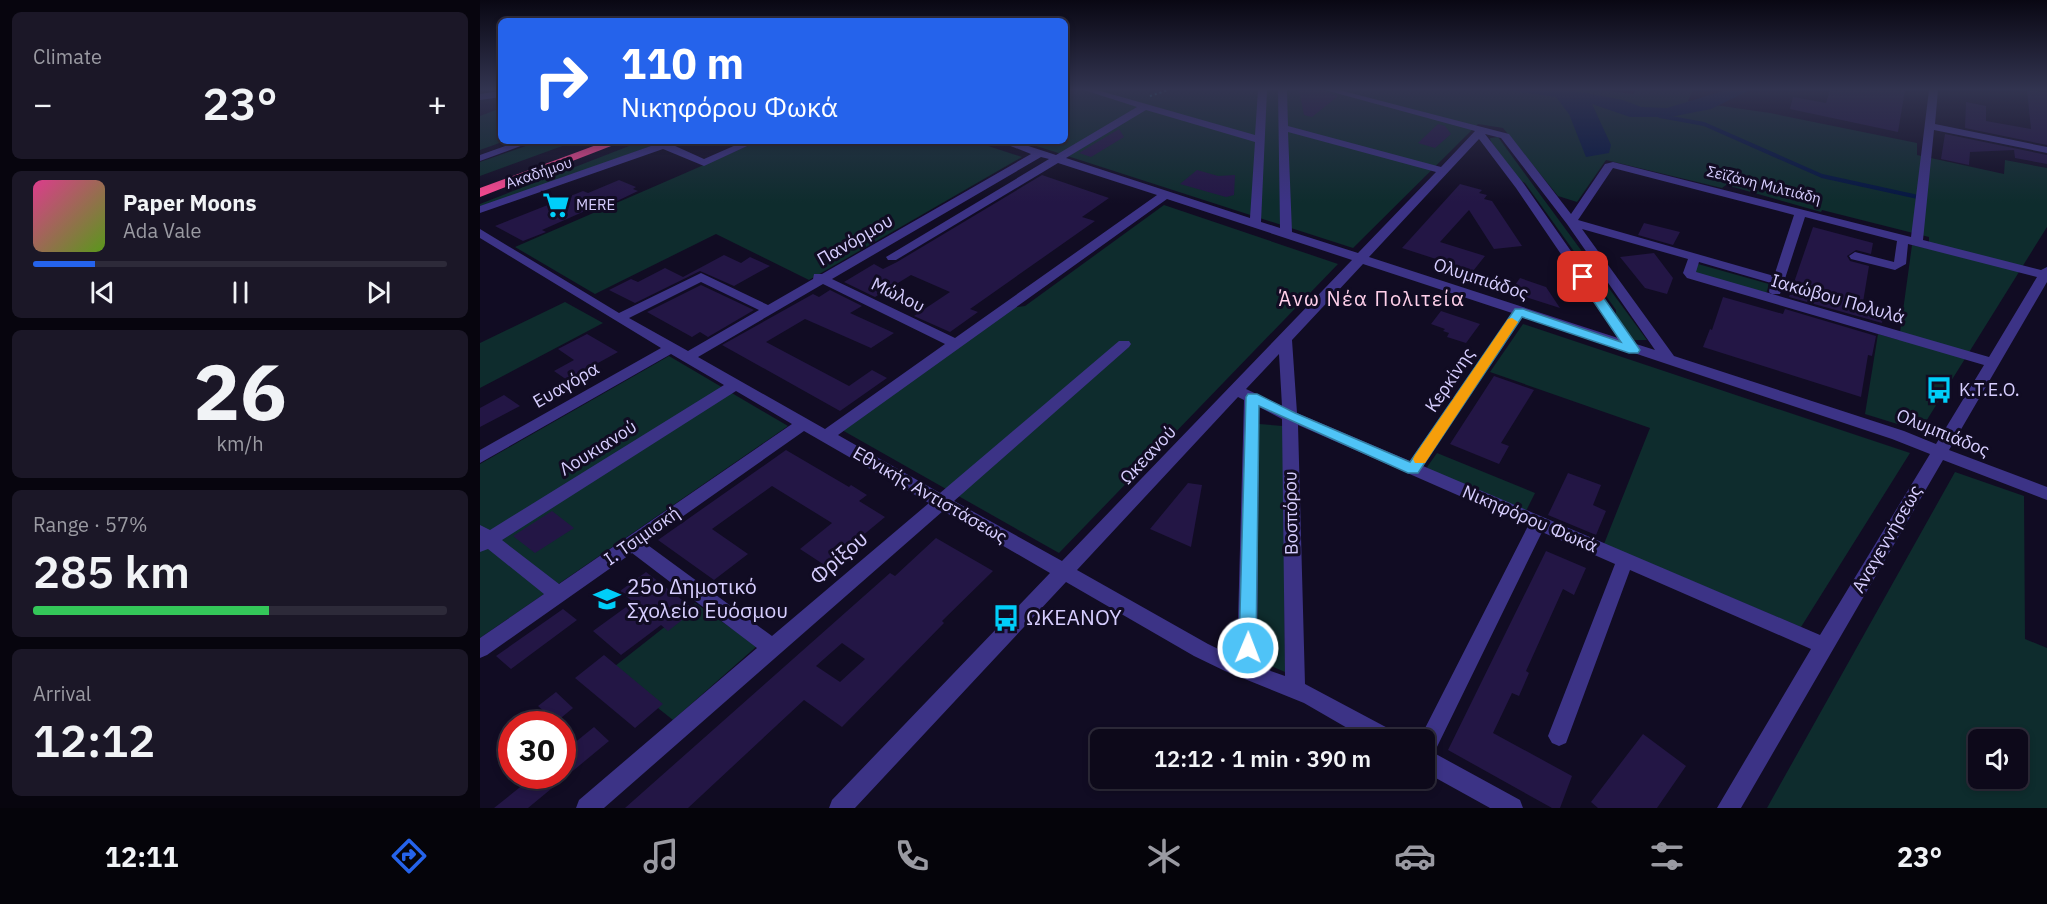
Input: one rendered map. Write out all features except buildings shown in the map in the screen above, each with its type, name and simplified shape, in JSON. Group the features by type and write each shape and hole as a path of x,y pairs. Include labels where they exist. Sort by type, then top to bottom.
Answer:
{"highway":[{"path":"480,185 592,144"},
{"path":"480,193 610,144"}],"street":[{"path":"892,257 1108,128"},
{"path":"1219,128 1260,140"},
{"path":"1255,225 1261,128"},
{"path":"1282,128 1286,235"},
{"path":"1285,128 1443,171"},
{"path":"1469,128 1499,133 1508,139 1671,362"},
{"path":"1917,241 1931,128"},
{"path":"1948,128 2047,150"},
{"path":"1951,128 2047,145"},
{"path":"1481,131 1633,350"},
{"name":"Ωκεανού","path":"840,808 1481,131"},
{"path":"480,158 520,144"},
{"path":"664,145 704,163 746,144"},
{"name":"Ολυμπιάδος","path":"1012,144 1939,450 2002,478 2047,494"},
{"name":"Ακαδήμου","path":"480,210 664,145"},
{"name":"Πανόρμου","path":"824,279 816,276 875,242 881,245 1040,153"},
{"name":"Σεϊζάνη Μιλτιάδη","path":"1570,222 1609,166 1616,165 2046,272"},
{"path":"826,436 1165,195"},
{"path":"1773,299 1801,212"},
{"name":"Ιακώβου Πολυλά","path":"1570,222 1778,281"},
{"name":"Εθνικής Αντιστάσεως","path":"480,234 671,348 1202,650 1247,671 1295,689 1369,729"},
{"path":"1855,256 1895,266 1899,264 1903,237"},
{"name":"Ιακώβου Πολυλά","path":"1695,257 1689,273 1691,275 1994,363"},
{"name":"Αναγεννήσεως","path":"1728,808 2046,272"},
{"path":"619,318 701,277 769,310"},
{"name":"Πανόρμου","path":"688,357 824,279"},
{"name":"Μώλου","path":"824,279 956,344"},
{"name":"Κερκίνης","path":"1413,469 1519,312"},
{"name":"Βοσπόρου","path":"1285,337 1290,416 1295,689"},
{"name":"Φρίξου","path":"587,808 1124,345"},
{"name":"Ευαγόρα","path":"480,457 671,348"},
{"name":"Λουκιανού","path":"483,539 736,384"},
{"name":"Νικηφόρου Φωκά","path":"1236,390 1290,416 1825,646"},
{"path":"1247,671 1252,397"},
{"name":"Ι. Τσιμισκή","path":"480,649 804,423"},
{"path":"1435,729 1538,523"},
{"path":"483,539 558,594"},
{"path":"632,543 772,648"},
{"path":"1558,736 1625,560"},
{"path":"1435,766 1512,808"}],"green space":[{"path":"480,128 498,128 498,144 480,150"},
{"path":"1068,128 1474,128 1353,248 1030,144 1068,144"},
{"path":"1501,128 1842,128 1917,143 1917,155 2004,174 2005,160 2047,168 2047,227 1920,431 1865,414 1878,334 1899,340 1912,245 1929,249 1929,237 1822,210 1821,212 1726,185 1722,188 1606,160 1577,202 1558,196"},
{"path":"1498,137 1647,340 1633,340 1616,315 1616,310 1525,183 1519,180 1491,142 1490,138"},
{"path":"531,144 568,144 480,176 480,162"},
{"path":"634,144 657,144 480,208 480,204"},
{"path":"752,144 982,144 1022,157 809,280 716,234 595,294 515,247"},
{"path":"1164,205 1338,264 1059,553 842,430 1011,308 1025,306"},
{"path":"1698,264 1769,284 1766,294 1694,273"},
{"path":"565,302 603,323 480,388 480,343"},
{"path":"1523,324 1910,453 1801,627 1604,544 1650,428 1490,372"},
{"path":"669,356 788,426 480,638 480,464"},
{"path":"1259,424 1283,426 1285,672 1251,657"},
{"path":"1437,453 1535,493 1525,513 1425,470"},
{"path":"1955,472 2024,496 2025,639 2047,648 2047,808 1767,808"},
{"path":"695,603 757,646 673,720 610,670"}],"water":[{"path":"1574,128 1603,128 1611,145 1609,153 1586,157"}],"waterway":[{"path":"1712,128 1822,176 1918,197"}],"slow traffic":[{"path":"1420,459 1512,322"}],"place":[{"name":"MERE","path":"556,205"},
{"name":"K.T.E.O.","path":"1939,390"},
{"name":"25ο Δημοτικό Σχολείο Ευόσμου","path":"607,599"},
{"name":"ΩΚΕΑΝΟΥ","path":"1006,618"}],"district":[{"name":"Άνω Νέα Πολιτεία","path":"1372,299"}],"route":[{"path":"1248,648 1252,397 1290,416 1413,469 1519,312 1633,350 1583,277"}]}
